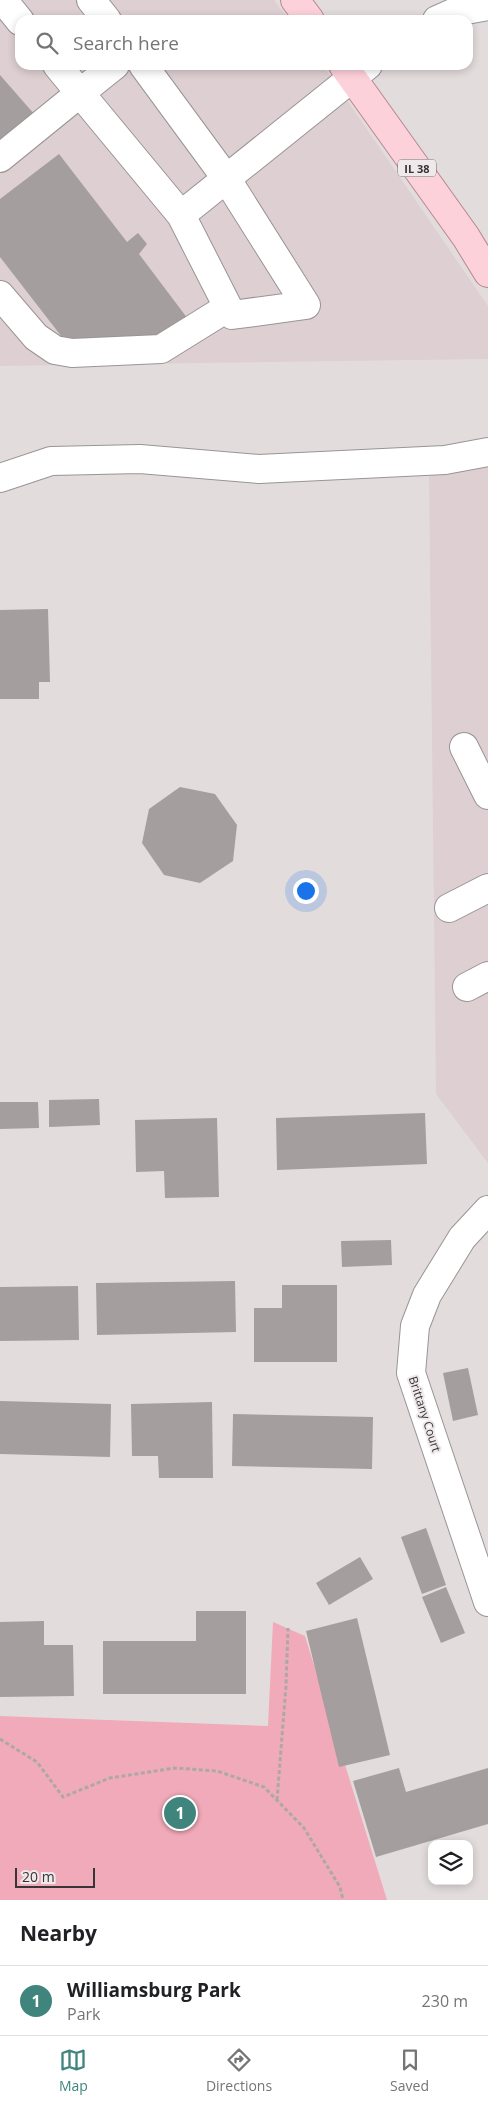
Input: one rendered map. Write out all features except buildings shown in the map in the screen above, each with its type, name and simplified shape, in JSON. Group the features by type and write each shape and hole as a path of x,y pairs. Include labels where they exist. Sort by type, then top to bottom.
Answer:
{"main road":[{"path":"295,0 306,15"},
{"name":"IL 38","path":"355,70 466,236 488,273"}],"street":[{"path":"2,0 15,15"},
{"path":"91,0 103,15"},
{"path":"448,15 488,6"},
{"path":"61,70 181,215 232,315 306,305 226,178 147,70"},
{"path":"0,158 109,70"},
{"path":"181,215 353,70"},
{"path":"0,295 36,337 55,350 72,353 161,350 227,308"},
{"path":"0,478 51,461 140,459 259,469 445,460 488,452"},
{"path":"464,747 488,794"},
{"path":"449,908 488,888"},
{"name":"Brittany Court","path":"488,1210 462,1238 427,1295 415,1326 411,1373 488,1602"}],"path":[{"path":"277,1801 286,1686 288,1628"},
{"path":"0,1739 37,1762 63,1797 110,1778 175,1768 217,1771 264,1787 304,1828 340,1887 343,1900"}],"shaded area":[{"path":"0,0 274,0 285,15 15,15 15,70 326,70 488,306 488,359 0,366"},
{"path":"488,462 488,1163 436,1094 429,476"},
{"path":"273,1622 305,1636 387,1900 0,1900 0,1716 268,1726"}],"place":[{"name":"Williamsburg Park","path":"180,1813"}]}
